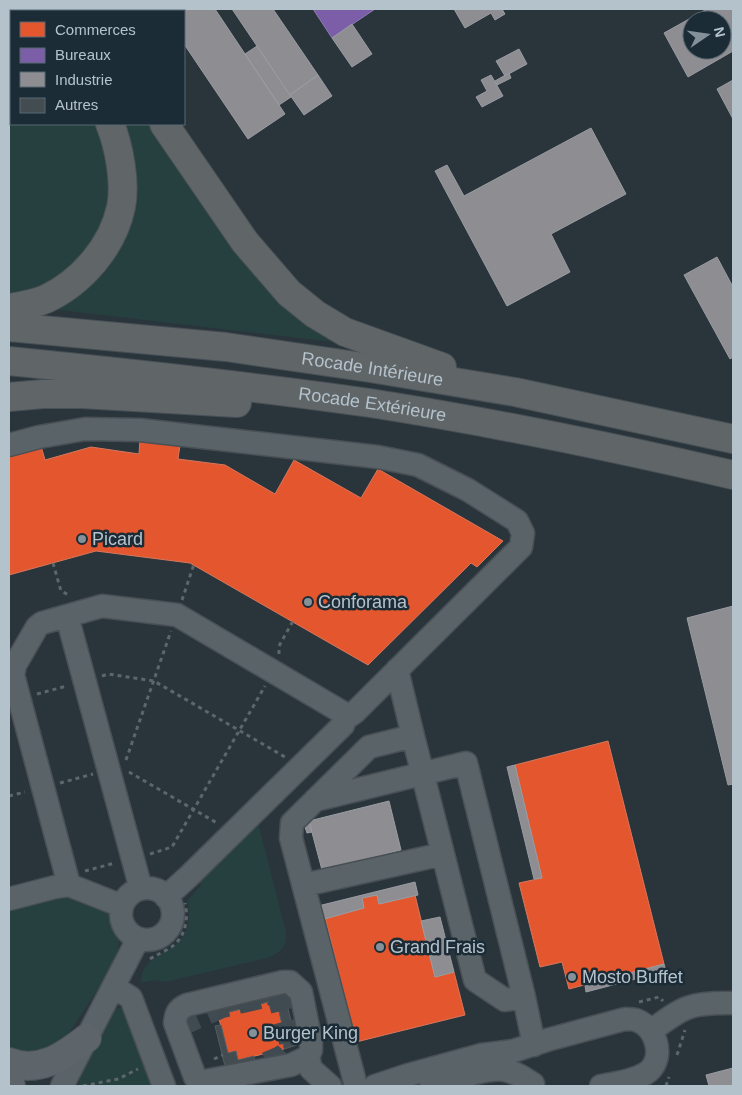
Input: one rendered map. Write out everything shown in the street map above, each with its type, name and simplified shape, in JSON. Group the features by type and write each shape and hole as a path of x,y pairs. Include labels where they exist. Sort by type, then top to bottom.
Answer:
{"highway":[{"path":"9,308 45,300 63,290 90,268 111,236 121,206 122,175 115,135 110,125"},
{"path":"165,125 245,242 263,265 289,293 315,314 345,332 514,392"},
{"name":"Rocade Intérieure","path":"9,327 226,348 370,368 514,392 733,439"},
{"name":"Rocade Extérieure","path":"9,361 224,383 371,404 512,427 636,452 733,475"},
{"path":"9,397 43,394 82,394 223,401 370,420 512,427"}],"main road":[{"path":"9,1062 19,1065 43,1065 68,1053 87,1038"}],"street":[{"path":"9,445 39,437 85,429 140,430 378,458 418,465 468,490 517,521 523,534 521,547 355,712 345,718"},
{"path":"122,906 67,877 13,674 15,665 37,627 42,623 102,606 177,615 340,711 345,718 343,725 166,897"},
{"path":"67,616 84,681 116,767 132,858 141,890"},
{"path":"397,670 475,980 505,1000 524,997"},
{"path":"356,1086 291,838 292,824 369,747 413,736"},
{"path":"316,800 466,763 537,1044"},
{"path":"304,885 443,854"},
{"path":"9,899 55,887 67,877"},
{"path":"141,890 157,891 166,897 171,905 172,922 162,935 155,939 146,940 131,935 125,929 121,914 122,906 133,893 141,890"},
{"path":"62,1086 138,938"},
{"path":"308,1057 292,1065 200,1082 196,1077 175,1023 176,1014 180,1008 187,1005 283,982 290,982 300,992 312,1042 308,1057 311,1069 330,1086"},
{"path":"114,987 131,998 164,1086"},
{"path":"651,1030 673,1014 697,1004 733,1003"},
{"path":"376,1086 408,1075 482,1055 513,1051 625,1019 635,1019 651,1030 656,1041 655,1062 641,1081 601,1086"},
{"path":"153,1058 183,1043"},
{"path":"534,1085 527,1072 531,1052 537,1044"},
{"path":"431,1086 454,1082 484,1071 504,1070 520,1076 534,1085"}],"path":[{"path":"116,767 154,681 194,564"},
{"path":"67,877 75,867 83,871 172,847 280,660 279,646 293,621"},
{"path":"20,698 108,674 154,681 294,762 299,768"},
{"path":"9,796 116,767 123,768 226,829 231,834"},
{"path":"77,1086 118,1079 153,1058"}],"green space":[{"path":"9,11 10,125 100,125 113,183 110,213 91,249 46,289 9,298"},
{"path":"122,125 157,125 342,343 52,309 114,252"},
{"path":"258,823 286,932 282,949 267,958 166,982 154,980 141,983 142,973 146,966 181,939 186,931 189,919 188,900 201,885 197,879"},
{"path":"57,896 78,899 108,913 113,919 118,932 119,939 115,961 57,1051 9,1053 9,907"},
{"path":"120,1007 124,1010 153,1086 78,1086 83,1065 108,1019"}],"building: Commerces":[{"path":"140,439 180,445 178,459 225,465 275,494 294,460 361,498 378,469 503,541 477,567 471,563 368,665 190,563 96,551 9,575 9,455 41,446 45,460 91,447 139,454"},
{"path":"608,741 664,964 569,989 562,962 540,967 519,883 542,878 515,765"},
{"name":"Grand Frais","path":"377,895 379,904 415,895 435,977 454,972 465,1015 356,1042 325,917 364,908 362,898"},
{"name":"Burger King","path":"272,1001 275,1004 275,1009 279,1012 286,1041 283,1044 284,1049 238,1060 236,1051 228,1053 218,1015"}],"building: Bureaux":[{"path":"313,9 375,9 332,38"}],"building: Industrie":[{"path":"215,9 285,114 248,139 185,45 185,10 162,10"},
{"path":"232,9 273,9 318,75 290,95"},
{"path":"454,9 502,9 505,14 495,20 491,13 465,28"},
{"path":"733,9 733,51 732,10 705,10"},
{"path":"682,23 682,60 717,60 688,77 664,33"},
{"path":"352,24 372,54 352,67 332,38"},
{"path":"257,46 291,97 279,105 245,54"},
{"path":"519,49 527,64 505,76 496,61"},
{"path":"509,73 511,78 497,85 495,81"},
{"path":"318,75 332,96 304,115 290,95"},
{"path":"491,75 503,96 482,107 476,97 487,91 481,80"},
{"path":"733,80 733,119 717,89"},
{"path":"591,128 626,194 551,234 570,272 507,306 435,171 447,165 464,196"},
{"path":"717,257 733,287 733,357 730,359 684,275"},
{"path":"733,606 733,784 728,785 687,618"},
{"path":"515,765 542,878 534,879 507,767"},
{"path":"389,801 401,850 322,870 309,821"},
{"path":"310,823 312,832 307,833 304,824"},
{"path":"415,882 418,895 379,904 377,895 362,898 364,908 321,920 318,906"},
{"path":"440,917 454,972 435,977 421,921"},
{"path":"664,964 666,971 586,992 585,985"},
{"path":"733,1068 733,1086 709,1086 706,1075"}],"building: Autres":[{"path":"282,985 297,1045 284,1049 283,1044 286,1041 279,1012 275,1009 275,1004 272,1001 218,1015 215,1002"},
{"path":"221,1025 228,1053 236,1051 238,1060 254,1056 255,1063 226,1070 215,1026"}],"tunnel":[{"path":"177,1027 222,1007 273,995 279,999 290,1042 289,1048 283,1056 258,1068"}],"place":[{"name":"Picard","path":"82,539"},
{"name":"Conforama","path":"308,602"},
{"name":"Grand Frais","path":"380,947"},
{"name":"Mosto Buffet","path":"572,977"},
{"name":"Burger King","path":"253,1033"}]}
